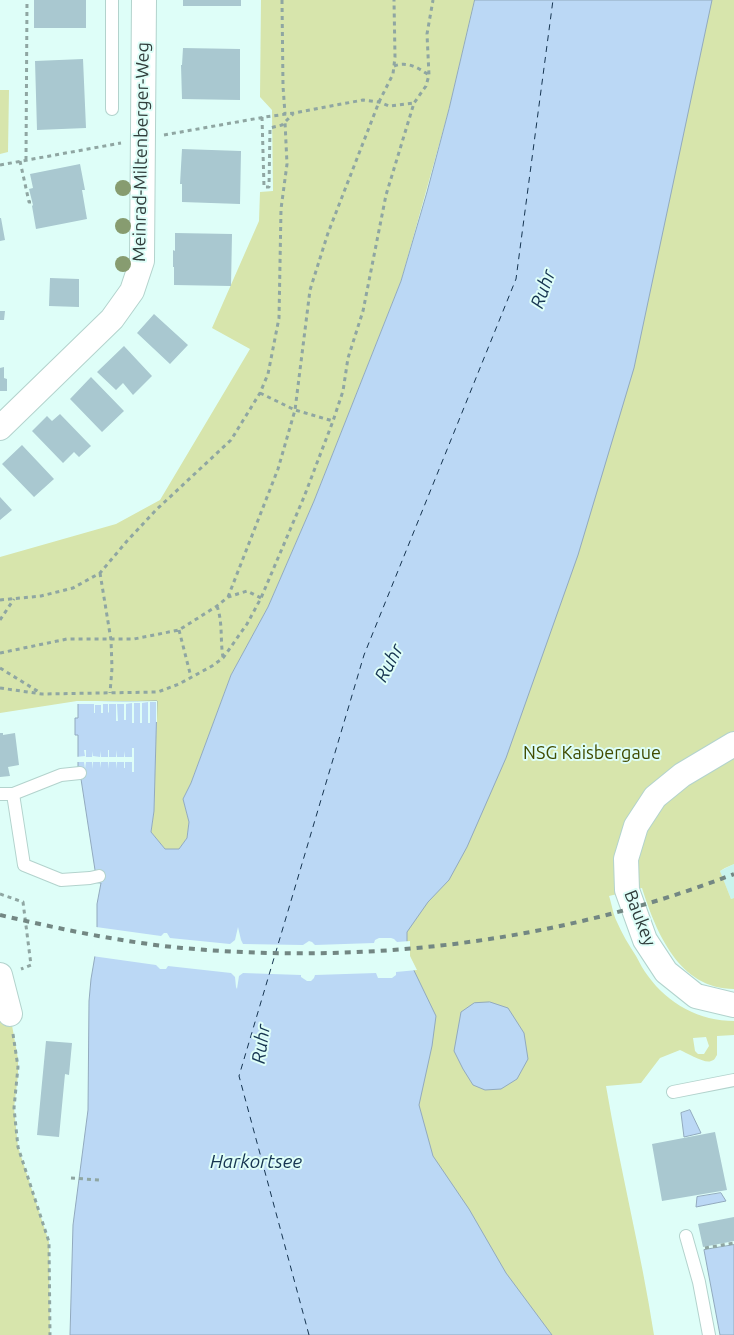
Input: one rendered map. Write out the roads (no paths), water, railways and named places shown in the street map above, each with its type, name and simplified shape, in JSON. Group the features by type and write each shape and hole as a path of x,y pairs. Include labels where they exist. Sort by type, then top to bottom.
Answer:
{"street":[{"name":"Meinrad-Miltenberger-Weg","path":"0,428 112,319 132,291 142,261 144,0"},
{"name":"Baukey","path":"734,744 682,775 655,797 636,826 626,859 627,890 645,940 666,972 696,996 734,1005"},
{"path":"0,975 10,1014"}],"lane":[{"path":"112,0 112,109"},
{"path":"0,794 13,794 61,775 80,773"},
{"path":"13,794 24,865 61,880 98,876"},
{"path":"673,1092 734,1080"},
{"path":"686,1236 709,1335"}],"water":[{"path":"475,0 712,0 634,368 578,555 506,758 467,847 449,880 428,902 407,932 407,956 436,1016 432,1046 419,1105 433,1156 469,1209 506,1273 552,1335 70,1335 73,1225 88,1110 89,1001 97,944 97,904 101,883 90,882 95,870 78,767 78,735 75,735 75,718 78,718 78,703 157,701 154,811 151,832 165,849 179,849 187,838 189,822 183,799 191,783 231,675 268,607 314,501 401,281 449,109"},
{"path":"490,1002 508,1008 524,1033 528,1059 517,1079 501,1089 485,1090 473,1085 454,1051 461,1012 474,1003"},
{"path":"690,1110 701,1133 684,1137 681,1113"},
{"path":"721,1193 726,1201 696,1207 697,1197"},
{"path":"734,1245 734,1335 720,1335 704,1250"}],"railway":[{"path":"0,915 91,934 182,948 252,952 323,953 393,950 462,943 532,932 600,917 734,874"}],"water label":[{"name":"Ruhr","path":"543,289"},
{"name":"Ruhr","path":"389,663"},
{"name":"Ruhr","path":"261,1044"},
{"name":"Harkortsee","path":"256,1162"}],"park label":[{"name":"NSG Kaisbergaue","path":"592,753"}]}
